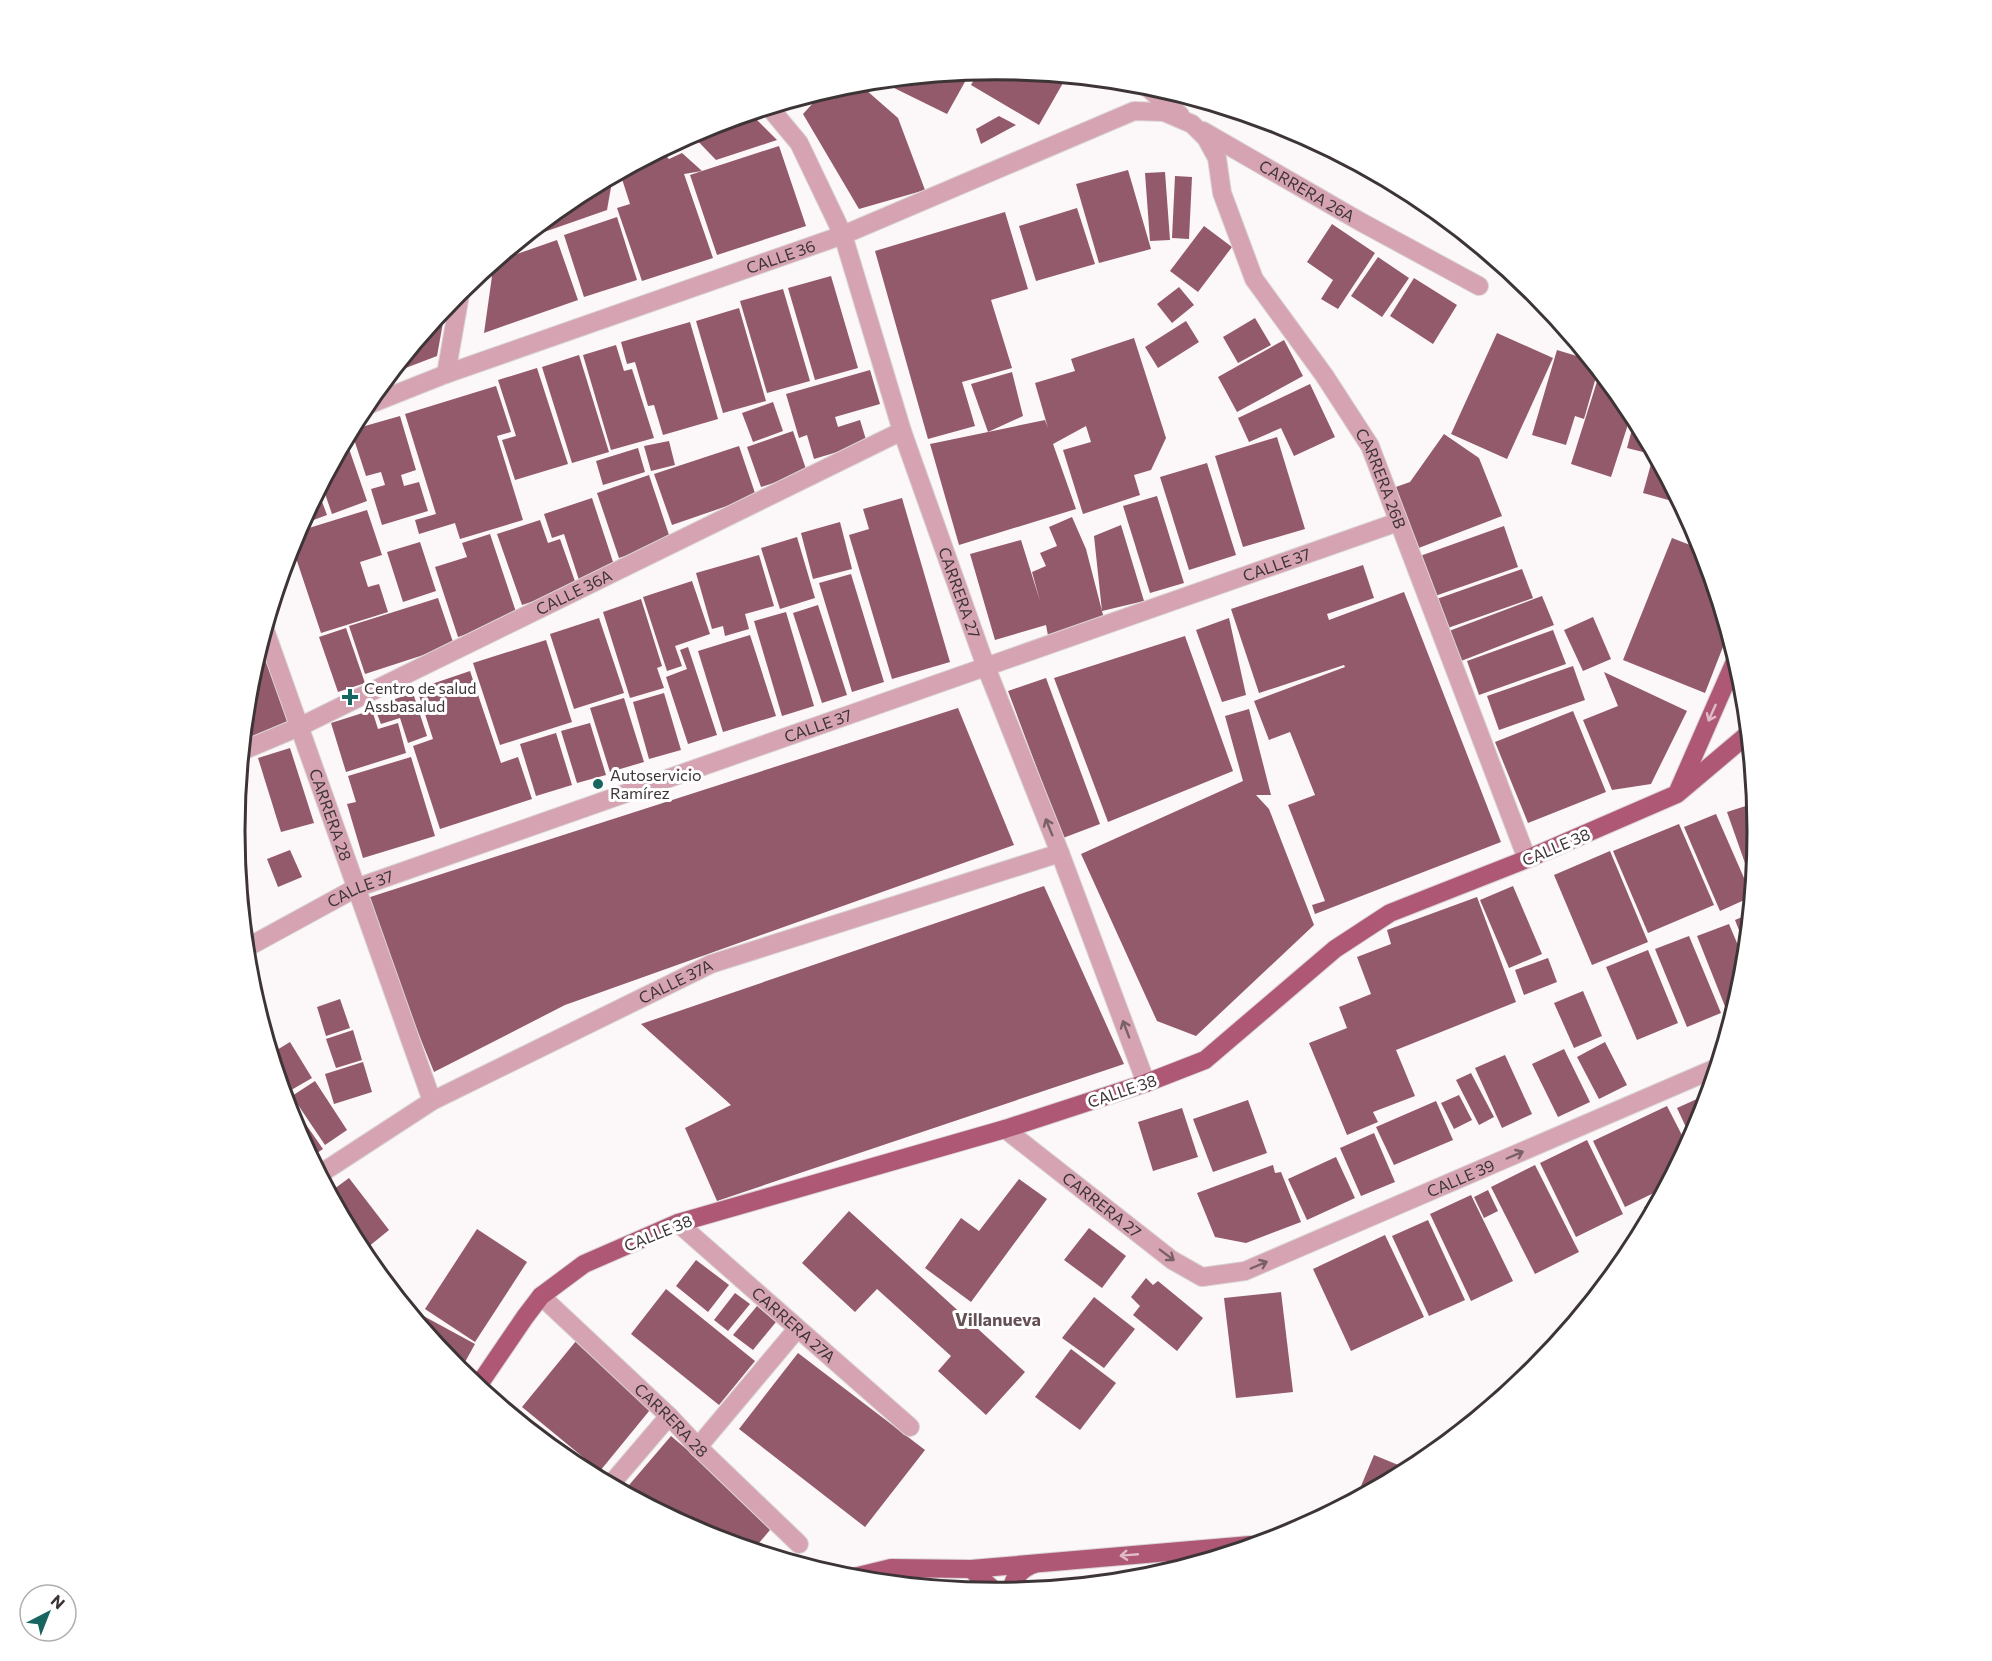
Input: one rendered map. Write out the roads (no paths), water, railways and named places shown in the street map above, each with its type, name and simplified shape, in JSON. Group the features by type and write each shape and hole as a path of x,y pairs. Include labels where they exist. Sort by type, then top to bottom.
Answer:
{"main road":[{"path":"1677,794 1730,672"},
{"name":"CALLE 38","path":"483,1379 542,1296 584,1264 678,1223 1005,1129 1146,1083 1205,1060 1335,949 1390,913 1527,859 1677,794 1742,739"},
{"path":"877,1572 891,1568 971,1569 1218,1548"},
{"path":"1014,1581 1021,1571 1035,1563"},
{"path":"971,1569 985,1582"}],"street":[{"name":"CARRERA 26A","path":"1160,98 1192,124 1361,222 1479,286"},
{"name":"CALLE 36","path":"381,400 446,374 843,235 1134,111 1164,112 1192,124"},
{"name":"CARRERA 27","path":"774,113 799,143 843,235 902,431 986,667 1060,853 1146,1083"},
{"name":"CARRERA 26B","path":"1192,124 1206,138 1217,158 1222,193 1254,279 1324,375 1370,446 1527,859"},
{"path":"446,374 458,307"},
{"name":"CALLE 36A","path":"250,748 299,726 902,431"},
{"name":"CALLE 37","path":"253,944 356,888 1398,522"},
{"name":"CARRERA 28","path":"269,642 432,1101"},
{"name":"CALLE 37A","path":"326,1170 432,1101 711,964 1060,853"},
{"name":"CALLE 39","path":"1202,1277 1245,1271 1707,1072"},
{"name":"CARRERA 27","path":"1005,1129 1172,1260 1202,1277"},
{"name":"CARRERA 27A","path":"678,1223 910,1426"},
{"name":"CARRERA 28","path":"542,1296 669,1416 799,1544"},
{"path":"698,1447 797,1329"},
{"path":"616,1478 669,1416"}],"place":[{"name":"Centro de salud Assbasalud","path":"350,697"},
{"name":"Autoservicio Ramírez","path":"598,784"}],"district":[{"name":"Villanueva","path":"998,1320"}]}
